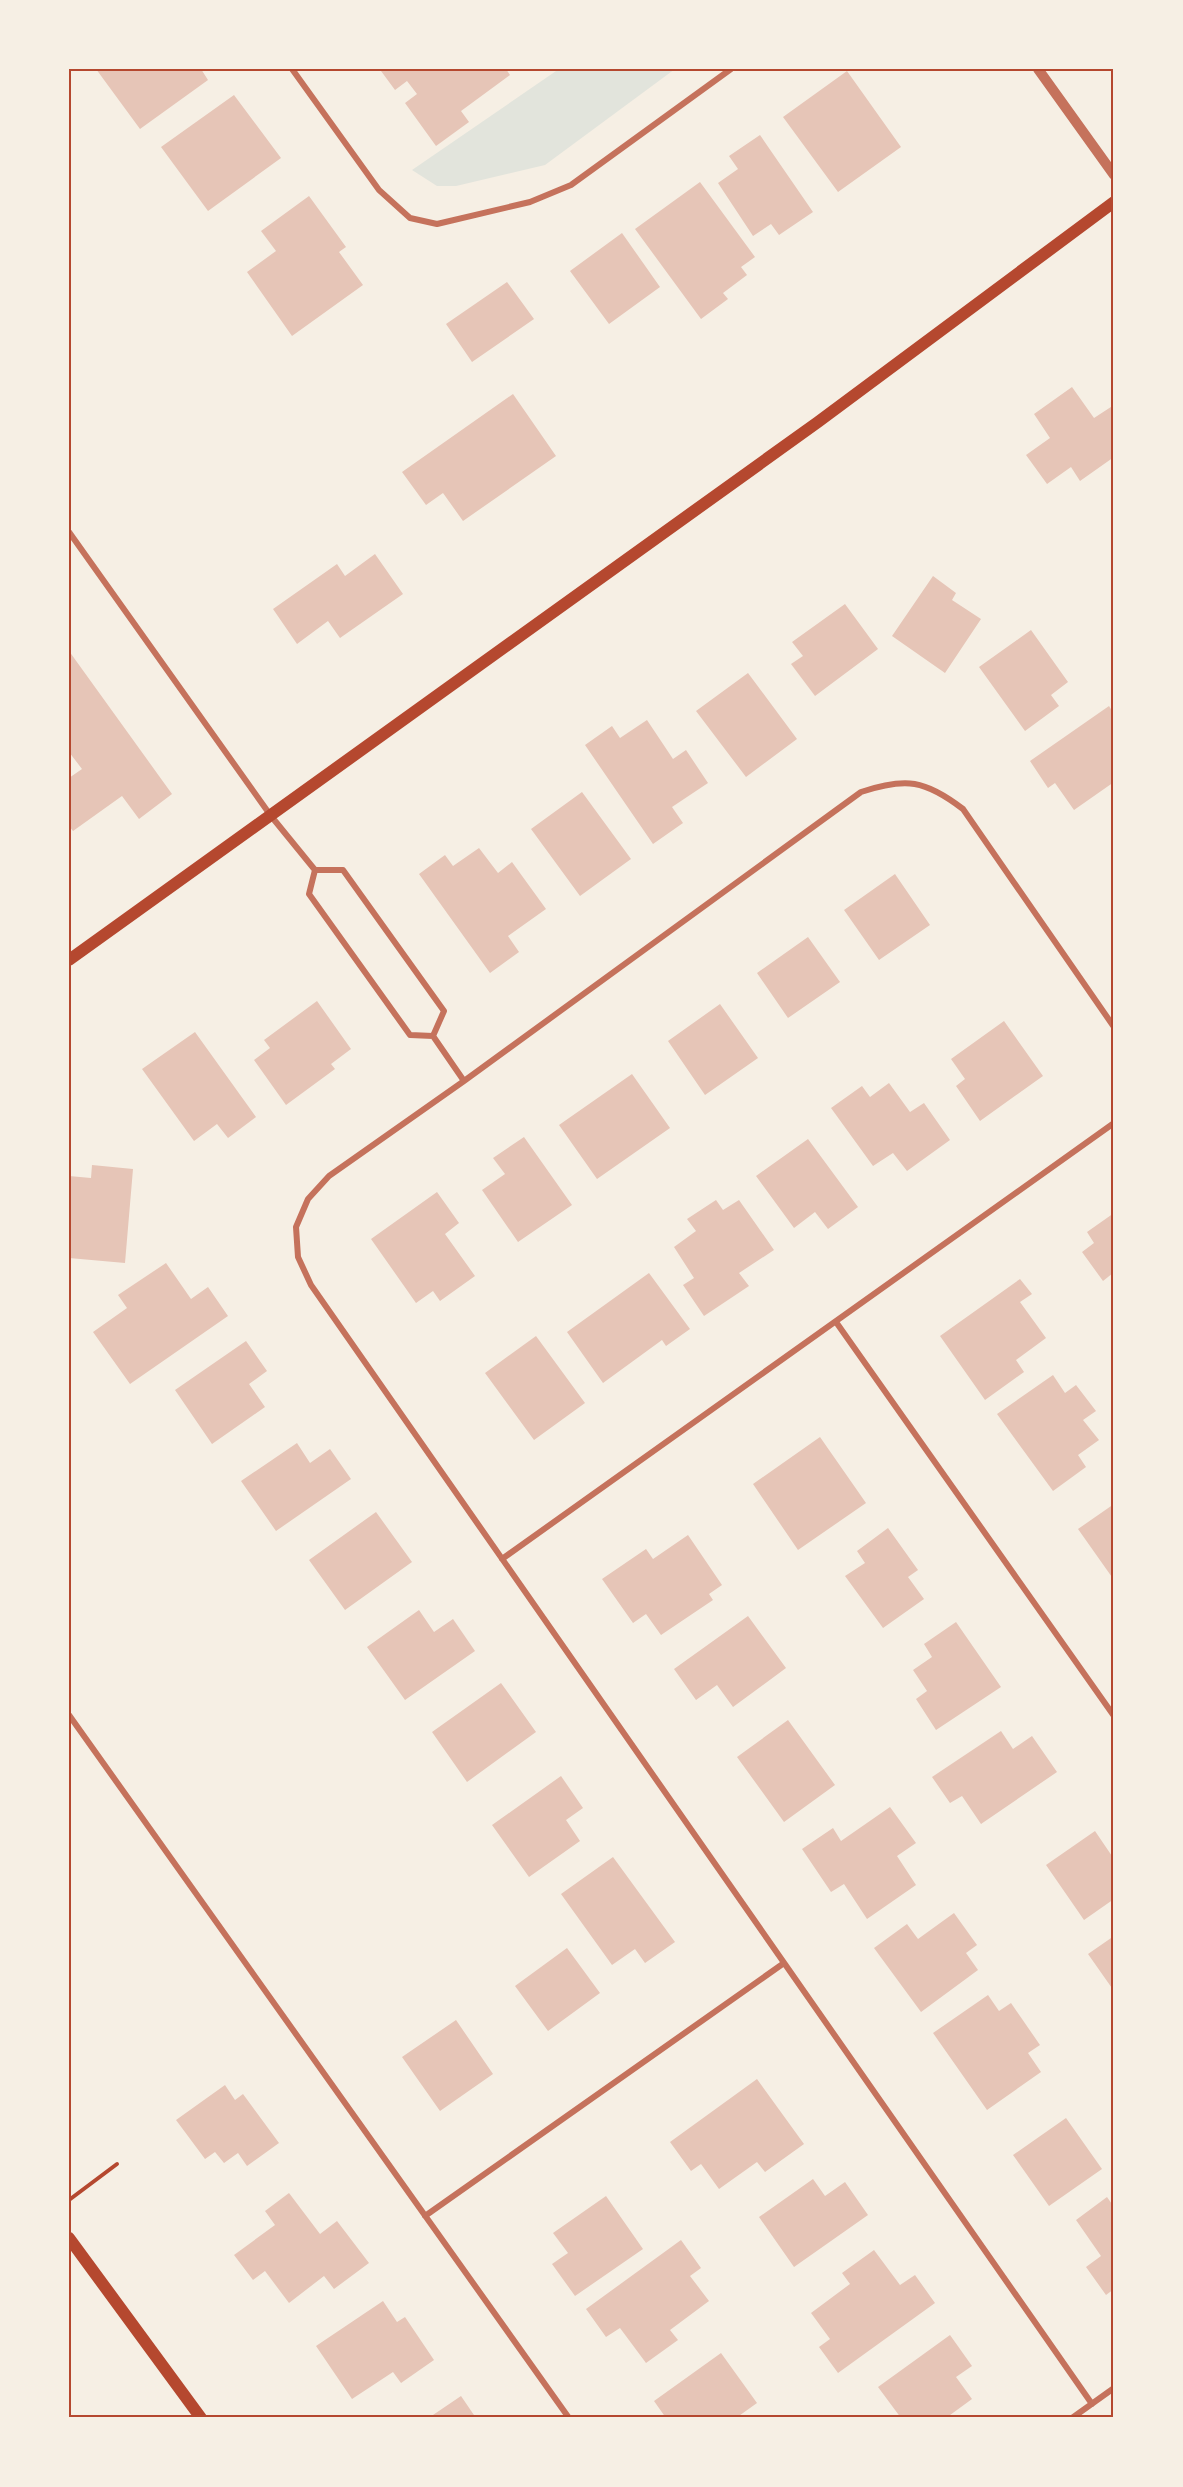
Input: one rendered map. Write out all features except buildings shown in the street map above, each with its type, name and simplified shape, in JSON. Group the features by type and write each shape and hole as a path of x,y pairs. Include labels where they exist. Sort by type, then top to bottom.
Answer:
{"main road":[{"path":"69,960 818,422 1114,202"},
{"path":"69,2238 201,2418"}],"street":[{"path":"292,69 379,190 410,218 437,224 530,202 571,185 731,69"},
{"path":"1038,69 1114,175"},
{"path":"69,532 271,816 315,870"},
{"path":"1092,2403 310,1285 298,1257 296,1227 308,1199 329,1176 464,1081 861,792 887,784 915,783 940,792 963,808 1114,1027"},
{"path":"315,870 343,870 444,1011 433,1036"},
{"path":"315,870 309,894 410,1035 433,1036"},
{"path":"433,1036 464,1081"},
{"path":"502,1559 1114,1123"},
{"path":"836,1322 1114,1716"},
{"path":"69,1715 569,2418"},
{"path":"425,2216 784,1963"},
{"path":"1072,2418 1114,2388"}],"path":[{"path":"69,2200 117,2164"}],"shaded area":[{"path":"559,69 675,69 545,165 456,186 437,186 412,170"}]}
